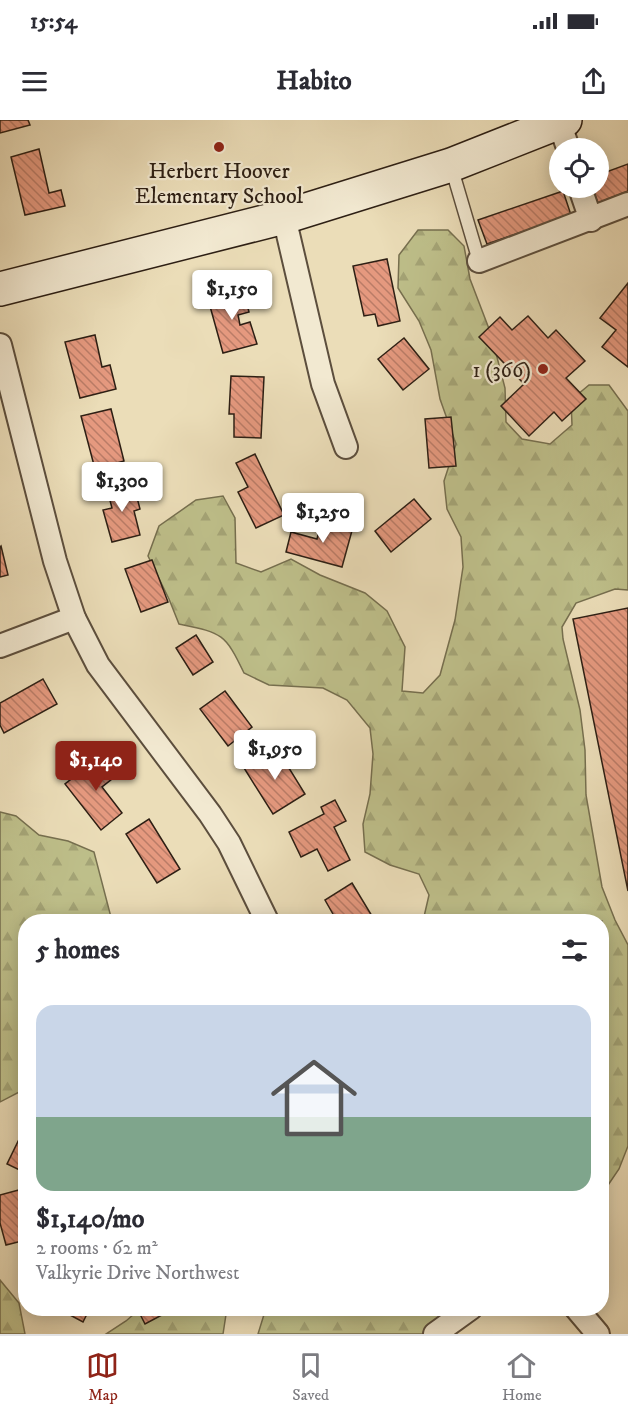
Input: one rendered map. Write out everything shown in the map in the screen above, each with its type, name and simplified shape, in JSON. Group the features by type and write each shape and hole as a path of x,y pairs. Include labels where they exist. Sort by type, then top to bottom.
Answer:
{"main road":[{"path":"0,289 284,218 564,130"}],"street":[{"path":"583,198 591,220"},
{"path":"479,261 628,204"},
{"path":"284,218 323,384 346,447"},
{"path":"0,345 55,561 74,618 98,664 229,843 264,914"},
{"path":"0,646 74,618"},
{"path":"435,1334 460,1316"},
{"path":"583,1316 598,1334"}],"lane":[{"path":"451,165 479,261"}],"green space":[{"path":"418,230 448,230 464,246 470,279 491,334 505,388 506,422 522,439 550,444 572,425 571,400 589,385 609,385 628,411 628,590 615,589 576,603 562,627 580,710 585,750 586,795 602,887 628,945 628,1146 619,1169 609,1184 609,914 425,914 429,895 419,874 390,865 365,852 363,824 370,794 373,754 370,728 347,700 323,688 269,685 244,673 232,650 220,637 205,630 179,624 148,556 159,526 196,500 223,496 235,518 236,563 261,572 291,559 320,575 365,593 387,611 405,647 402,691 423,693 440,675 455,620 463,567 461,537 447,509 444,481 456,444 440,399 431,350 419,321 398,288 399,255"},
{"path":"0,812 16,816 39,835 68,841 94,852 110,914 18,914 18,1093 0,1102"},
{"path":"0,1280 18,1302 18,1316 22,1316 25,1334 0,1334"},
{"path":"132,1316 226,1316 223,1334 106,1334"},
{"path":"264,1316 444,1316 450,1334 258,1334"}],"building":[{"path":"0,120 28,120 30,125 0,133"},
{"path":"39,149 49,193 61,190 65,206 25,215 11,157"},
{"path":"628,164 628,191 598,203 596,198 609,198 609,171"},
{"path":"549,196 549,198 565,198 571,215 487,244 478,220"},
{"path":"387,259 400,321 378,326 375,314 364,316 353,266"},
{"path":"628,283 628,367 602,347 616,330 600,318"},
{"path":"243,290 249,312 238,315 240,325 250,322 257,344 223,353 208,299"},
{"name":"1 (366)","path":"528,316 548,338 556,330 585,361 566,378 586,399 562,421 554,412 529,436 501,406 524,384 479,337 500,317 512,330"},
{"path":"95,335 102,367 110,365 116,389 80,398 65,342"},
{"path":"404,338 429,369 403,390 378,359"},
{"path":"231,376 264,377 261,438 234,437 234,414 229,414"},
{"path":"111,409 124,461 95,469 81,416"},
{"path":"451,417 456,466 429,468 425,419"},
{"path":"255,454 284,515 256,528 238,492 248,487 236,463"},
{"path":"133,482 140,509 134,511 140,535 112,542 103,510 112,508 107,489"},
{"path":"414,499 431,519 391,552 375,531"},
{"path":"322,519 353,527 342,567 286,552 291,532 317,539"},
{"path":"0,547 8,575 0,577"},
{"path":"152,560 168,602 141,612 125,569"},
{"path":"628,608 628,891 573,619"},
{"path":"196,635 213,662 193,675 176,648"},
{"path":"43,679 57,704 4,733 0,725 0,703"},
{"path":"225,691 252,727 228,746 200,709"},
{"path":"276,747 305,794 273,814 244,768"},
{"path":"102,755 117,775 102,787 122,813 101,830 65,784"},
{"path":"335,800 346,821 334,827 350,860 328,871 317,849 301,857 289,832 324,814 321,807"},
{"path":"149,819 180,869 157,883 126,834"},
{"path":"352,883 371,914 333,914 325,900"},
{"path":"18,1141 18,1169 7,1164"},
{"path":"18,1190 18,1242 6,1245 0,1223 0,1195"},
{"path":"72,1316 86,1316 83,1322"},
{"path":"141,1316 160,1316 145,1324"}],"place":[{"name":"Herbert Hoover Elementary School","path":"219,147"},
{"name":"1 (366)","path":"543,369"}]}
